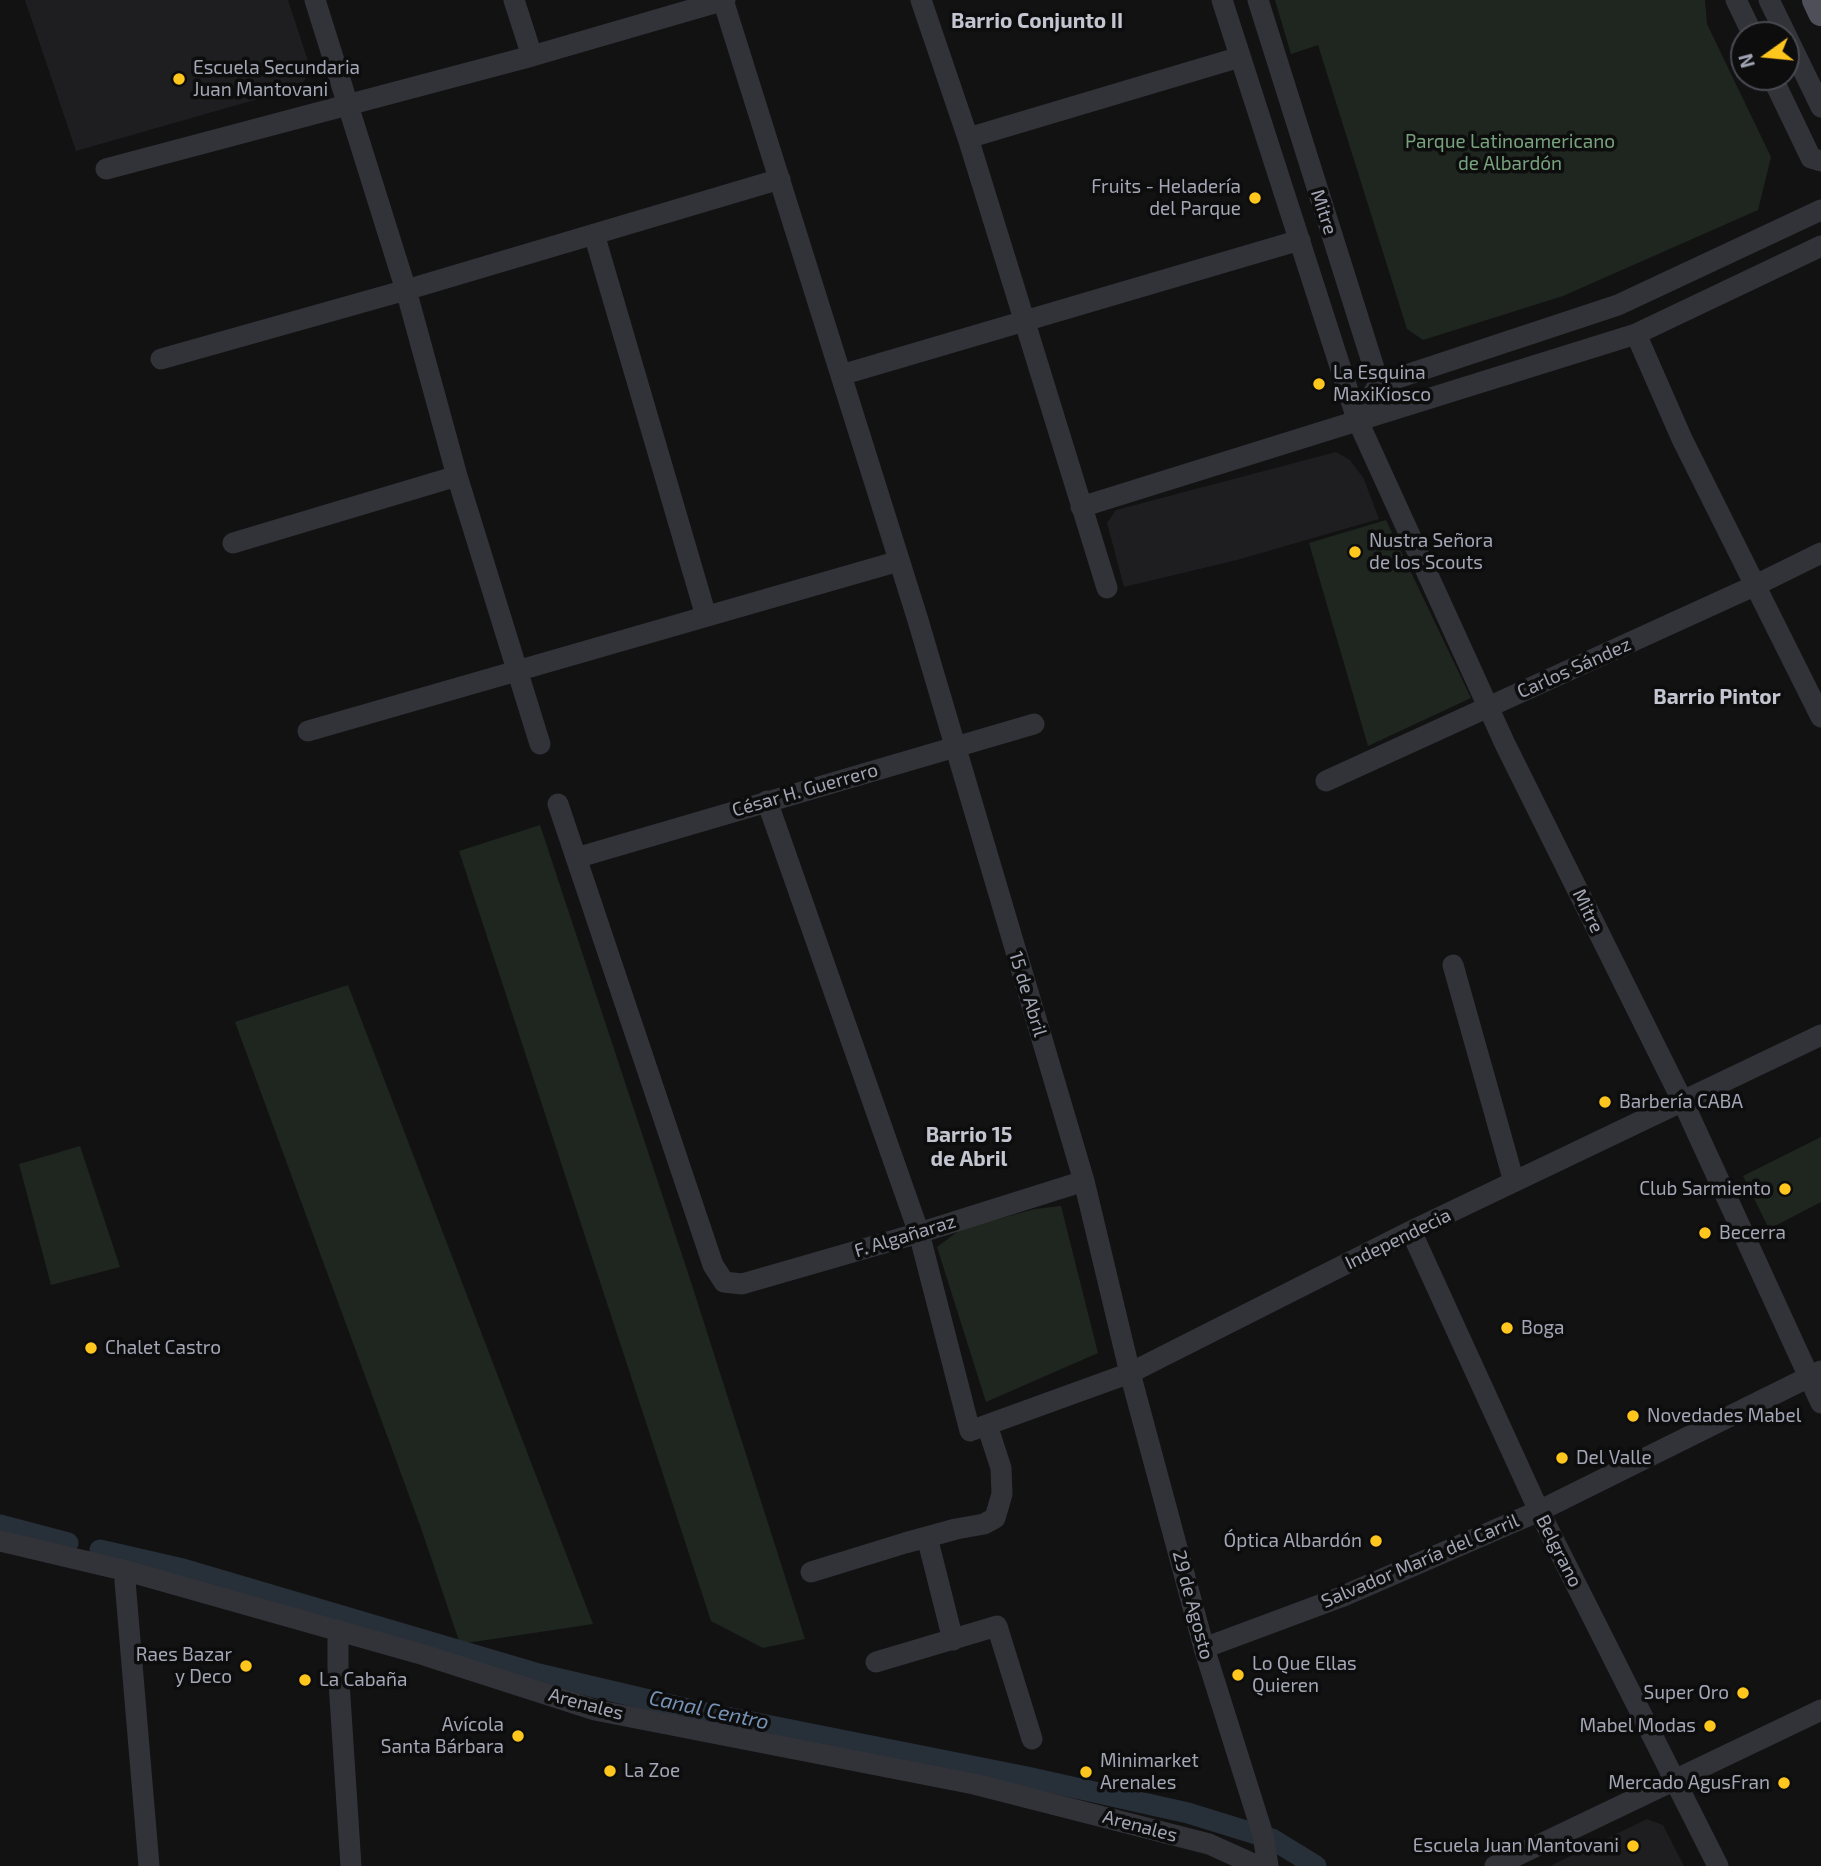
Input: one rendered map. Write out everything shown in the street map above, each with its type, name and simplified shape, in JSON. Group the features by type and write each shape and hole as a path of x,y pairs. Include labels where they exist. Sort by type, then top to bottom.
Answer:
{"main road":[{"path":"1815,0 1821,13"}],"street":[{"path":"315,0 406,290 457,476 540,744"},
{"path":"514,0 532,56"},
{"path":"106,169 532,56 724,0"},
{"name":"15 de Abril","path":"724,0 917,617 1084,1181 1130,1373"},
{"path":"921,0 968,138 1107,588"},
{"name":"Mitre","path":"1222,0 1357,419 1488,707 1815,1374 1821,1403"},
{"name":"Mitre","path":"1258,0 1379,384"},
{"path":"1736,0 1746,21"},
{"path":"1769,0 1821,107"},
{"path":"968,138 1240,57"},
{"path":"1780,91 1811,158 1821,161"},
{"path":"160,359 406,290 780,179"},
{"path":"1357,419 1379,384 1618,305 1821,210"},
{"path":"594,234 706,616"},
{"path":"841,374 1300,240"},
{"path":"1082,507 1636,334 1821,246"},
{"path":"1636,334 1682,439 1821,717"},
{"path":"233,543 457,476"},
{"name":"Carlos Sández","path":"1326,781 1821,553"},
{"path":"308,731 899,561"},
{"name":"César H. Guerrero","path":"576,859 1034,724"},
{"path":"767,801 919,1233 979,1428 1001,1468 1002,1494 996,1518 984,1524 927,1536 811,1572"},
{"path":"558,804 576,859"},
{"name":"F. Algañaraz","path":"576,859 713,1265 724,1282 743,1284 1084,1181"},
{"path":"1453,965 1514,1182"},
{"name":"Independecia","path":"979,1428 1130,1373 1411,1231 1821,1035"},
{"name":"Belgrano","path":"1411,1231 1539,1511 1718,1866"},
{"name":"29 de Agosto","path":"1130,1373 1203,1648 1265,1849"},
{"name":"Salvador María del Carril","path":"1203,1648 1341,1597 1539,1511 1815,1374"},
{"path":"927,1536 953,1640"},
{"name":"Arenales","path":"0,1541 127,1571 424,1654 595,1710 974,1784 1209,1844 1258,1866"},
{"path":"127,1571 125,1581 149,1866"},
{"path":"876,1662 998,1626 1032,1739"},
{"path":"338,1630 338,1667 352,1866"},
{"path":"1496,1866 1821,1710"}],"shaded area":[{"name":"Escuela Secundaria Juan Mantovani","path":"25,0 288,0 311,70 300,87 76,151"},
{"path":"1336,452 1350,460 1364,479 1379,519 1237,560 1124,587 1107,523 1116,510"},
{"name":"Escuela Juan Mantovani","path":"1647,1819 1663,1825 1684,1866 1550,1866"}],"green space":[{"name":"Parque Latinoamericano de Albardón","path":"1275,0 1705,0 1707,24 1730,72 1730,91 1739,91 1771,157 1758,210 1563,296 1423,340 1407,329 1318,45 1291,54"},
{"path":"1386,520 1471,698 1368,746 1309,543"},
{"path":"540,825 691,1282 805,1639 763,1648 711,1621 459,851"},
{"path":"348,985 593,1624 460,1644 421,1528 235,1022"},
{"name":"Club Sarmiento","path":"1821,1137 1821,1202 1769,1229 1743,1176"},
{"path":"80,1146 120,1267 51,1285 19,1164"},
{"path":"1061,1206 1098,1353 986,1402 937,1247 961,1229 1035,1209"}],"waterway":[{"name":"Canal Centro","path":"0,1525 68,1543"},
{"name":"Canal Centro","path":"100,1550 183,1569 539,1674 696,1711 1027,1777 1188,1813 1272,1839 1316,1866"}],"place":[{"name":"Escuela Secundaria Juan Mantovani","path":"179,79"},
{"name":"Fruits - Heladería del Parque","path":"1255,198"},
{"name":"La Esquina MaxiKiosco","path":"1319,384"},
{"name":"Nustra Señora de los Scouts","path":"1355,552"},
{"name":"Barbería CABA","path":"1605,1102"},
{"name":"Club Sarmiento","path":"1785,1189"},
{"name":"Becerra","path":"1705,1233"},
{"name":"Boga","path":"1507,1328"},
{"name":"Chalet Castro","path":"91,1348"},
{"name":"Novedades Mabel","path":"1633,1416"},
{"name":"Del Valle","path":"1562,1458"},
{"name":"Óptica Albardón","path":"1376,1541"},
{"name":"Raes Bazar y Deco","path":"246,1666"},
{"name":"Lo Que Ellas Quieren","path":"1238,1675"},
{"name":"La Cabaña","path":"305,1680"},
{"name":"Super Oro","path":"1743,1693"},
{"name":"Mabel Modas","path":"1710,1726"},
{"name":"Avícola Santa Bárbara","path":"518,1736"},
{"name":"La Zoe","path":"610,1771"},
{"name":"Minimarket Arenales","path":"1086,1772"},
{"name":"Mercado AgusFran","path":"1784,1783"},
{"name":"Escuela Juan Mantovani","path":"1633,1846"}],"district":[{"name":"Barrio Conjunto II","path":"1037,21"},
{"name":"Barrio Pintor","path":"1717,697"},
{"name":"Barrio 15 de Abril","path":"969,1147"}]}
